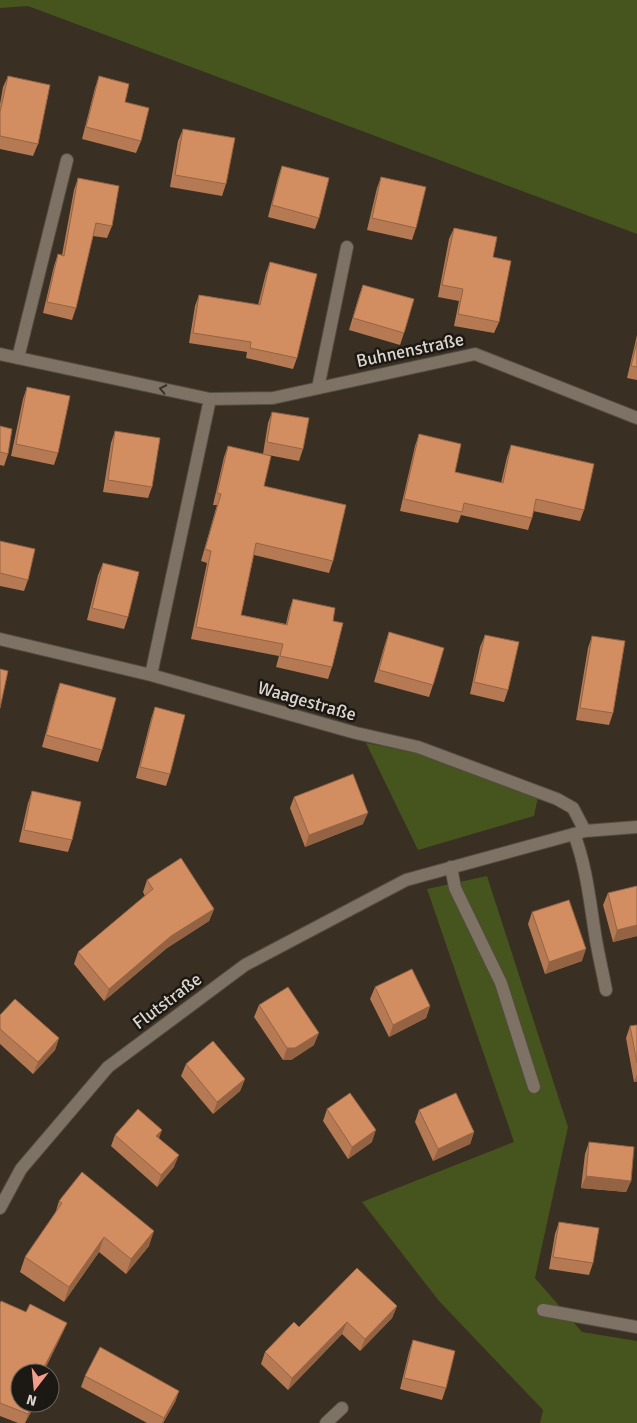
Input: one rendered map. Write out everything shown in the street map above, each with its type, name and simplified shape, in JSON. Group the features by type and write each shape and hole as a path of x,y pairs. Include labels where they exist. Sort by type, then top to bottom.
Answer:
{"street":[{"path":"18,358 67,160"},
{"path":"318,388 347,247"},
{"name":"Buhnenstraße","path":"0,354 210,399 273,398 475,354 637,418"},
{"path":"151,675 210,399"},
{"name":"Waagestraße","path":"0,640 151,675 356,733 418,747 556,799 573,808 580,832 580,848 606,990"},
{"path":"534,1087 501,983 455,888 452,867 580,832 637,827"},
{"name":"Flutstraße","path":"0,1208 21,1169 108,1067 245,965 406,880 452,867"},
{"path":"543,1310 637,1327"},
{"path":"326,1423 342,1408"}],"green space":[{"path":"0,0 637,0 637,234 28,6 0,8"},
{"path":"366,743 419,753 538,797 534,816 418,850"},
{"path":"487,876 568,1127 535,1278 582,1332 637,1341 637,1423 540,1423 543,1410 439,1301 362,1202 514,1142 427,889"}],"building":[{"path":"8,76 50,85 38,144 0,136 0,112"},
{"path":"99,76 129,84 125,102 149,108 141,141 86,127"},
{"path":"183,129 235,138 226,184 175,175"},
{"path":"282,166 329,178 319,218 272,205"},
{"path":"381,177 426,187 416,228 372,218"},
{"path":"78,178 119,186 112,226 96,223 76,308 47,302 58,254 64,256"},
{"path":"454,228 497,237 493,257 511,261 499,322 458,314 463,289 442,285"},
{"path":"270,262 317,274 297,358 250,348 251,342 193,333 199,295 260,305"},
{"path":"363,285 414,299 404,333 353,318"},
{"path":"637,342 637,367 631,366"},
{"path":"27,387 70,396 58,453 16,444"},
{"path":"272,412 309,418 303,449 267,442"},
{"path":"0,426 12,429 8,454 0,452"},
{"path":"115,431 160,438 152,487 108,480"},
{"path":"419,434 461,444 455,472 503,483 511,445 594,464 584,510 536,499 532,518 464,503 462,512 404,499"},
{"path":"228,446 271,456 264,486 346,505 333,561 256,543 241,615 287,625 293,599 335,608 333,621 343,623 332,667 280,656 283,644 196,627 211,551 205,549 221,494 217,493"},
{"path":"0,541 35,549 28,580 0,573"},
{"path":"103,563 139,572 128,617 92,608"},
{"path":"389,632 444,648 433,685 379,670"},
{"path":"485,635 519,642 508,690 474,682"},
{"path":"592,636 625,641 613,713 580,708"},
{"path":"0,669 8,671 0,708"},
{"path":"60,683 116,698 102,750 46,735"},
{"path":"155,707 185,715 170,774 140,767"},
{"path":"353,774 368,813 309,835 294,797"},
{"path":"32,791 81,802 72,840 24,830"},
{"path":"181,858 214,909 171,936 109,989 78,952 153,889 147,880"},
{"path":"637,886 637,925 617,930 608,893"},
{"path":"569,900 586,949 549,962 532,912"},
{"path":"412,969 430,1006 393,1025 375,987"},
{"path":"288,987 319,1033 295,1048 287,1048 259,1005"},
{"path":"15,999 59,1038 38,1062 0,1029 0,1015"},
{"path":"637,1025 637,1063 630,1026"},
{"path":"213,1041 245,1079 217,1102 186,1064"},
{"path":"350,1093 376,1130 352,1147 327,1109"},
{"path":"456,1093 474,1132 438,1149 419,1110"},
{"path":"138,1109 162,1130 156,1136 179,1155 161,1175 115,1135"},
{"path":"589,1142 634,1147 631,1181 586,1176"},
{"path":"82,1172 154,1231 131,1259 104,1237 69,1287 25,1257 62,1203 59,1201"},
{"path":"559,1222 599,1228 593,1263 553,1257"},
{"path":"357,1268 397,1306 365,1339 347,1322 292,1378 265,1352 294,1322 299,1327"},
{"path":"1,1301 26,1312 30,1304 67,1323 46,1363 10,1363 10,1407 0,1403"},
{"path":"413,1340 455,1351 446,1388 404,1378"},
{"path":"100,1347 179,1391 164,1418 85,1376"}]}
